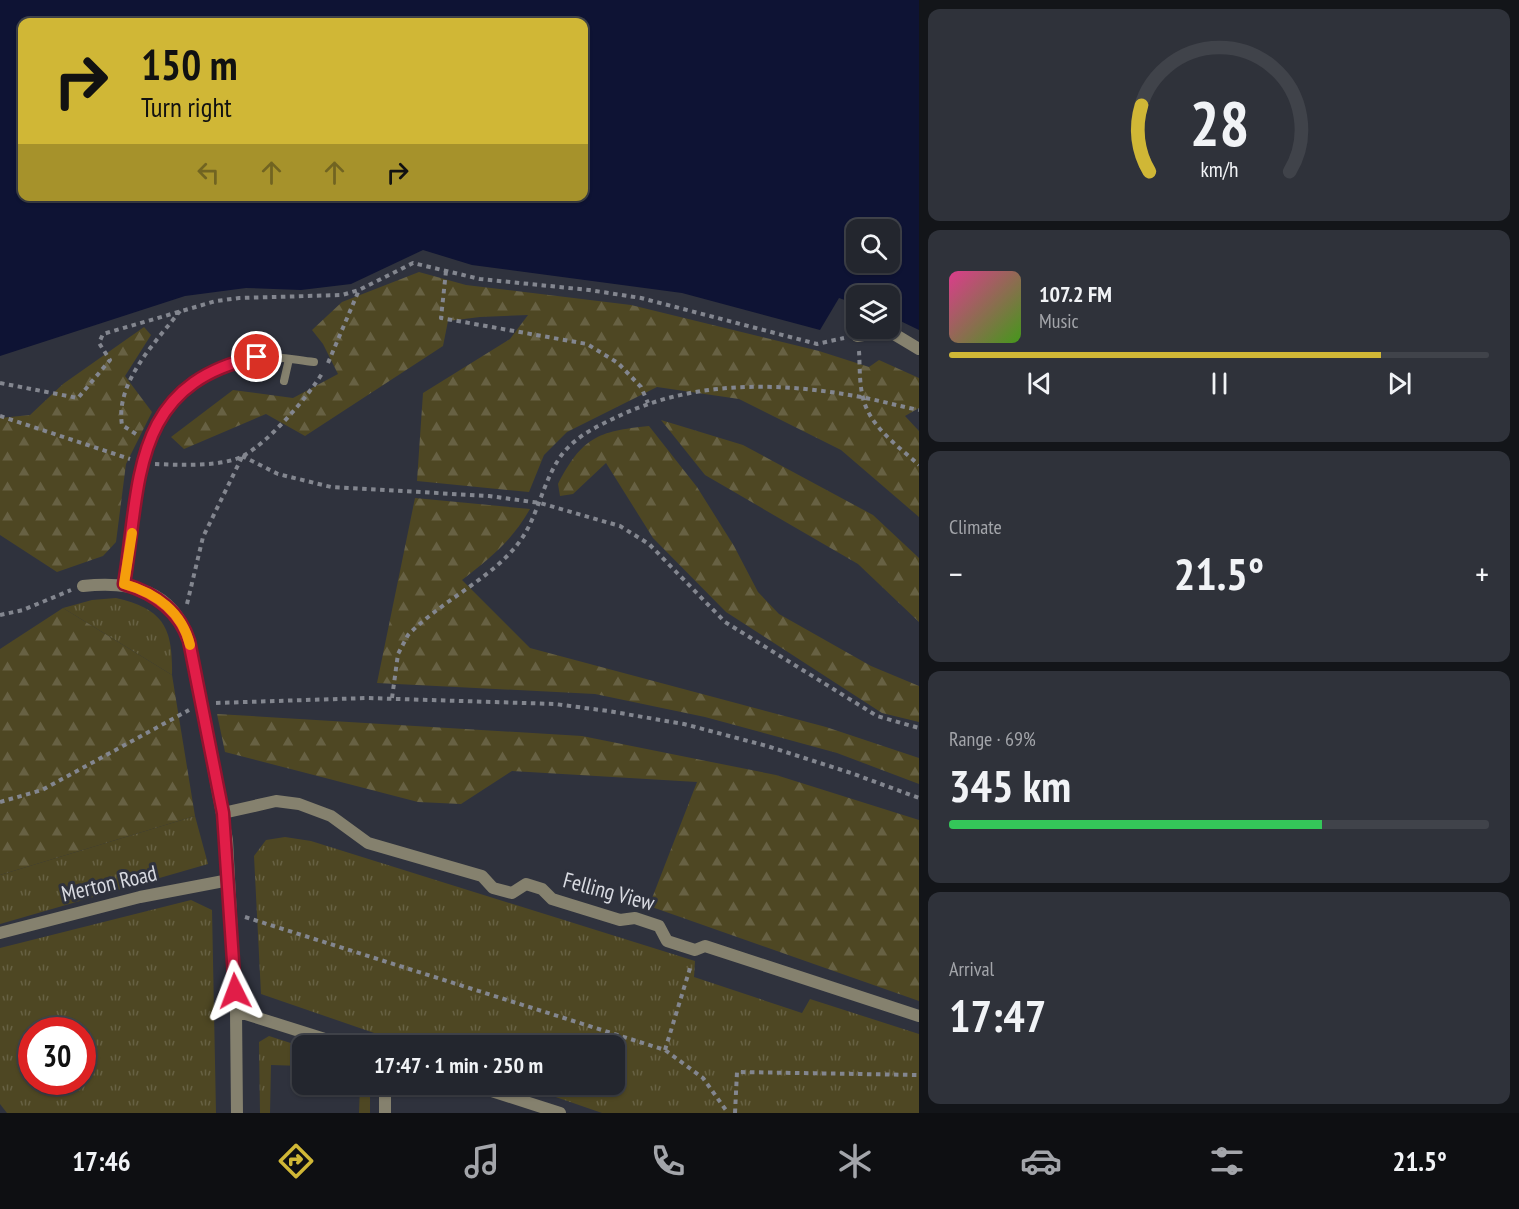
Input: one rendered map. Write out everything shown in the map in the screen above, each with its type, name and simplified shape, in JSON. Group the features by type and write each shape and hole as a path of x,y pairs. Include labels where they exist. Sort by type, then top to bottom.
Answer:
{"street":[{"path":"900,338 919,349"},
{"path":"83,586 124,584 154,596 177,616 186,630 223,813 236,1011 237,1113"},
{"name":"Felling View","path":"223,813 276,801 310,807 331,816 368,843 482,876 493,888 512,893 526,884 542,889 552,899 620,920 635,918 659,926 667,941 695,950 705,946 919,1016"},
{"name":"Merton Road","path":"0,933 99,906 229,880"},
{"path":"236,1011 306,1035"},
{"path":"385,1095 385,1113"},
{"path":"504,1095 560,1113"}],"lane":[{"path":"124,584 141,462 148,440 163,413 178,397 220,368 257,357 314,362"},
{"path":"284,381 289,359"}],"path":[{"path":"0,383 78,398 110,360 99,343 103,334 180,311 239,298 332,297 359,290 413,263 480,279 624,295 817,344 846,338"},
{"path":"447,271 441,318 587,344 618,363 641,387 648,403"},
{"path":"186,630 188,601 197,556 242,456 278,426 320,377 359,290"},
{"path":"148,440 127,430 122,425 125,393 142,361 180,311"},
{"path":"857,339 863,397 875,423 919,465"},
{"path":"392,698 398,654 408,634 512,551 522,538 540,503 554,467 576,441 598,426 648,403 702,390 753,386 863,397 919,410"},
{"path":"0,416 141,462 188,464 242,456 278,474 331,487 489,496 540,503 603,519 649,543 725,622 877,716 919,728"},
{"path":"0,615 23,610 57,594 83,586"},
{"path":"0,802 42,790 189,710 203,706 221,702 392,698 555,704 684,724 851,773 919,798"},
{"path":"231,912 665,1050 703,1078 728,1113"},
{"path":"665,1050 695,950"},
{"path":"735,1113 737,1072 919,1075"}],"green space":[{"path":"419,272 466,285 631,305 819,351 869,367 879,360 919,378 919,408 905,416 919,431 919,517 841,450 739,399 657,387 567,432 544,455 529,492 417,481 423,393 510,339 528,315 448,321 443,346 305,436 266,414 184,449 171,437 233,390 293,398 338,374 323,344 312,330 342,302"},
{"path":"144,327 151,335 125,376 152,412 126,464 116,542 103,556 57,572 0,535 0,418 30,415 63,384"},
{"path":"661,420 743,445 873,515 919,558 919,622 858,564 705,475"},
{"path":"649,426 697,487 734,546 758,592 779,614 871,666 919,686 919,722 882,713 726,612 653,538 606,463 573,494 560,496 558,484 575,456 584,447 604,434"},
{"path":"415,498 530,509 508,540 462,580 530,648 826,727 919,758 919,784 837,753 705,717 595,694 377,683"},
{"path":"116,598 145,608 162,623 170,645 172,675 63,608 92,600"},
{"path":"63,608 172,675 195,816 0,875 0,649"},
{"path":"217,714 582,736 776,775 919,820 919,1001 649,906 697,782 512,771 461,804 418,802 225,752"},
{"path":"195,816 208,864 0,924 0,875"},
{"path":"285,837 311,841 695,961 694,977 802,1013 810,999 919,1034 919,1113 602,1113 550,1095 625,1095 625,1035 380,1035 261,994 254,856 266,840"},
{"path":"191,900 212,910 216,1113 7,1113 0,1104 0,948"},
{"path":"269,1036 292,1043 292,1066 271,1065 270,1113 260,1113 259,1042"},
{"path":"360,1095 370,1095 370,1113 359,1113"}],"water":[{"path":"0,0 919,0 919,330 900,321 900,285 846,285 846,300 839,298 820,330 682,293 472,265 423,250 351,284 301,290 246,288 185,296 0,356"}],"slow traffic":[{"path":"132,533 124,584 154,596 166,605 186,630 190,645"}],"route":[{"path":"235,991 227,840 189,641 186,630 166,605 154,596 124,584 141,462 156,424 178,397 198,381 220,368 257,357"}]}
